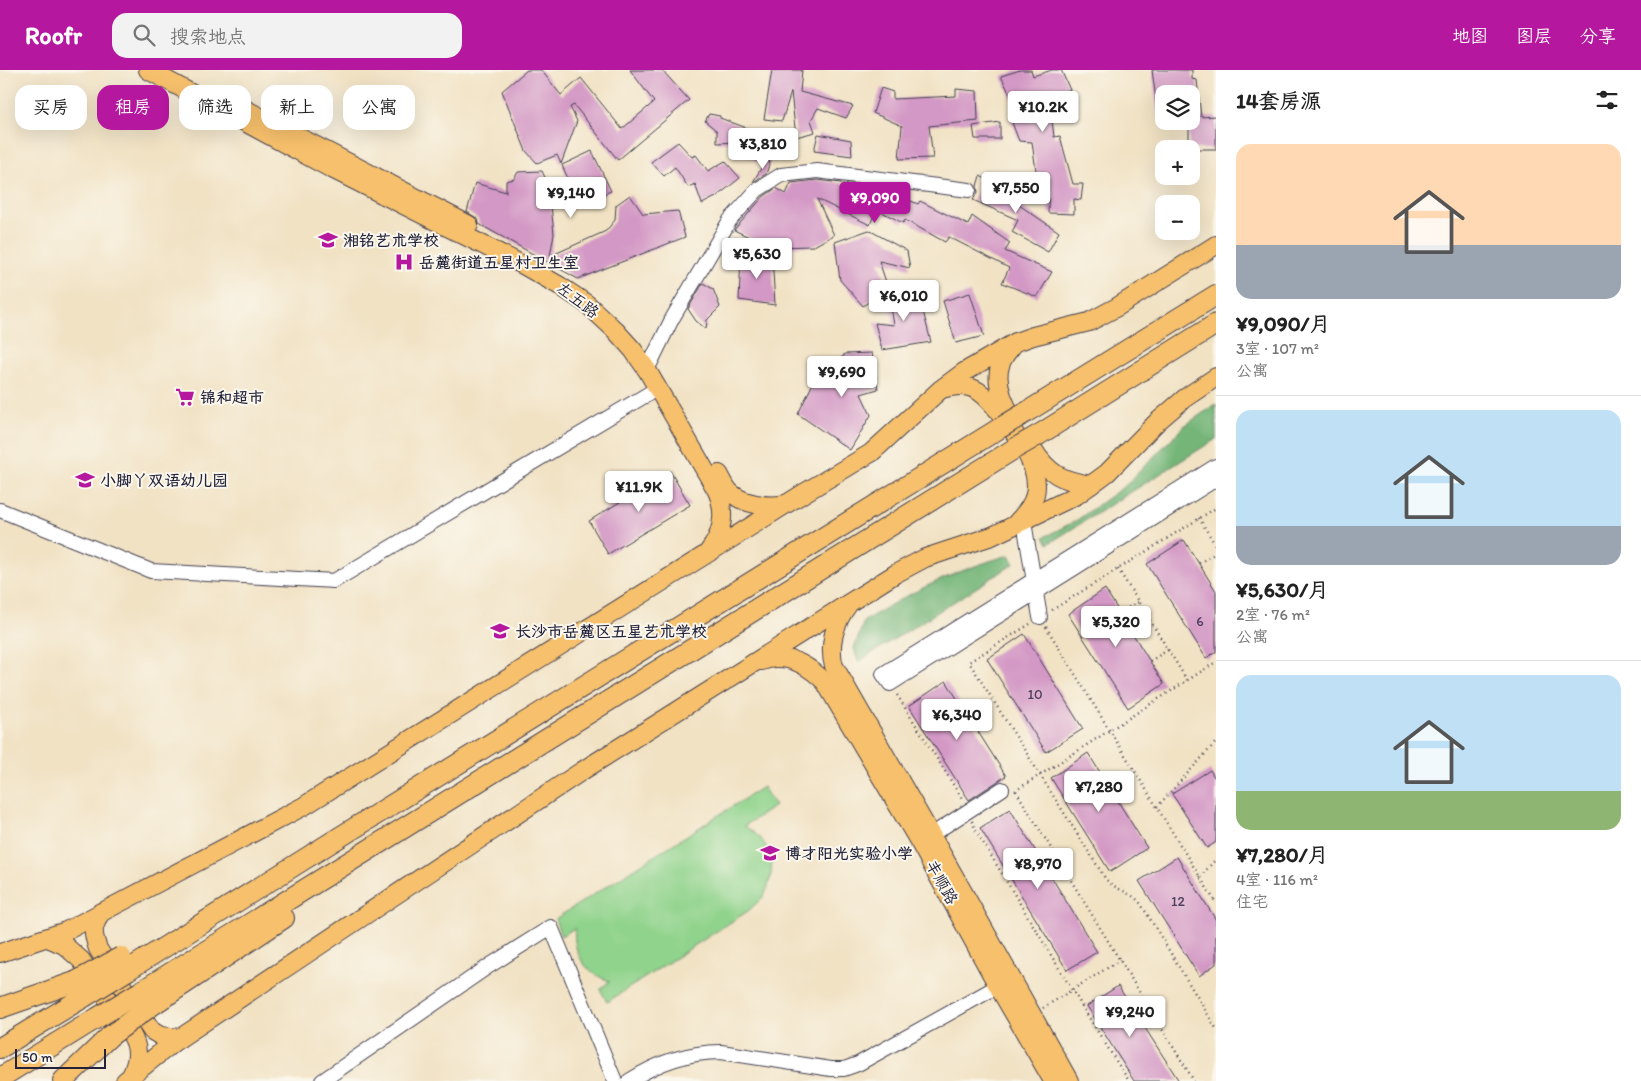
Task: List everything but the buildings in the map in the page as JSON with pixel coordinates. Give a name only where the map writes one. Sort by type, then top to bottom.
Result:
[{"type":"highway","points":[[0,1048],[79,989],[327,845],[1216,295]]},
{"type":"highway","points":[[0,1078],[97,1018],[147,998],[495,772],[1216,324]]},
{"type":"highway","points":[[0,1006],[79,989]]},
{"type":"highway","points":[[63,1081],[147,998]]},
{"type":"main road","name":"左五路","points":[[148,70],[330,168],[524,265],[587,304],[650,365],[658,388],[717,491],[722,503],[723,517],[720,533],[706,554]]},
{"type":"main road","name":"左五路","points":[[168,70],[432,205],[585,288],[629,327],[650,365],[730,491],[737,496],[761,505],[778,506],[788,503]]},
{"type":"main road","points":[[0,953],[48,938],[85,922],[304,806],[788,503],[872,453],[941,389],[964,372],[1016,342],[1089,322],[1117,307],[1216,245]]},
{"type":"main road","points":[[1016,342],[1002,359],[999,375],[1000,393],[1006,406],[1036,455],[1047,469],[1073,482],[1091,485]]},
{"type":"main road","points":[[128,1078],[180,1038],[582,771],[850,601],[925,558],[1006,530],[1070,500],[1107,473],[1157,422],[1185,398],[1216,377]]},
{"type":"main road","points":[[941,389],[964,386],[974,388],[983,394],[1000,412],[1032,464],[1036,487],[1033,501],[1027,512],[1006,530]]},
{"type":"main road","points":[[850,601],[840,618],[832,643],[831,655],[834,666],[1069,1081]]},
{"type":"main road","name":"丰顺路","points":[[748,667],[773,657],[785,658],[814,670],[825,682],[920,843],[998,986],[1053,1081]]},
{"type":"main road","points":[[101,912],[94,924],[93,934],[98,949],[152,1031],[160,1036],[180,1038]]},
{"type":"main road","points":[[48,938],[64,945],[81,960],[136,1042],[138,1050],[137,1063],[128,1078]]},
{"type":"street","points":[[650,365],[672,318],[730,220],[757,190],[781,175],[817,171],[969,190]]},
{"type":"street","points":[[0,510],[151,570],[334,581],[658,388]]},
{"type":"street","points":[[1035,586],[1216,466]]},
{"type":"street","points":[[890,684],[883,674],[1216,479]]},
{"type":"street","points":[[1024,522],[1040,618]]},
{"type":"street","points":[[931,835],[966,818],[1009,792]]},
{"type":"street","points":[[322,1081],[489,966],[551,927],[615,1081]]},
{"type":"street","points":[[629,1081],[650,1069],[670,1061],[703,1052],[721,1052],[831,1069],[844,1068],[858,1064],[998,986]]},
{"type":"path","points":[[1216,508],[969,662],[1111,885],[1135,896],[1141,904],[1216,1028]]},
{"type":"path","points":[[1199,518],[1216,546]]},
{"type":"path","points":[[1199,563],[1216,552]]},
{"type":"path","points":[[1118,569],[1187,680]]},
{"type":"path","points":[[1120,613],[1139,601]]},
{"type":"path","points":[[1040,618],[1216,903]]},
{"type":"path","points":[[1150,661],[1168,650]]},
{"type":"path","points":[[1194,1081],[1120,960],[1009,792],[1040,776],[1216,662]]},
{"type":"path","points":[[890,684],[965,802],[966,818],[971,819],[976,831],[1072,991],[1129,1081]]},
{"type":"path","points":[[1157,807],[1216,742]]},
{"type":"path","points":[[1200,877],[1216,860]]},
{"type":"path","points":[[1032,1016],[1120,960]]},
{"type":"green space","points":[[1216,404],[1216,439],[1048,544],[1044,537],[1077,520],[1126,485],[1184,426]]},
{"type":"green space","points":[[1009,555],[1014,564],[858,662],[854,648],[864,621],[899,600],[934,583]]},
{"type":"green space","points":[[763,787],[775,806],[744,826],[763,841],[770,855],[771,870],[764,895],[748,911],[607,1002],[600,989],[610,981],[601,978],[582,962],[576,946],[575,928],[561,936],[555,919]]},
{"type":"place","name":"湘铭艺术学校","points":[[328,240]]},
{"type":"place","name":"岳麓街道五星村卫生室","points":[[404,262]]},
{"type":"place","name":"锦和超市","points":[[185,397]]},
{"type":"place","name":"小脚丫双语幼儿园","points":[[85,480]]},
{"type":"place","name":"长沙市岳麓区五星艺术学校","points":[[500,631]]},
{"type":"place","name":"博才阳光实验小学","points":[[770,853]]}]
